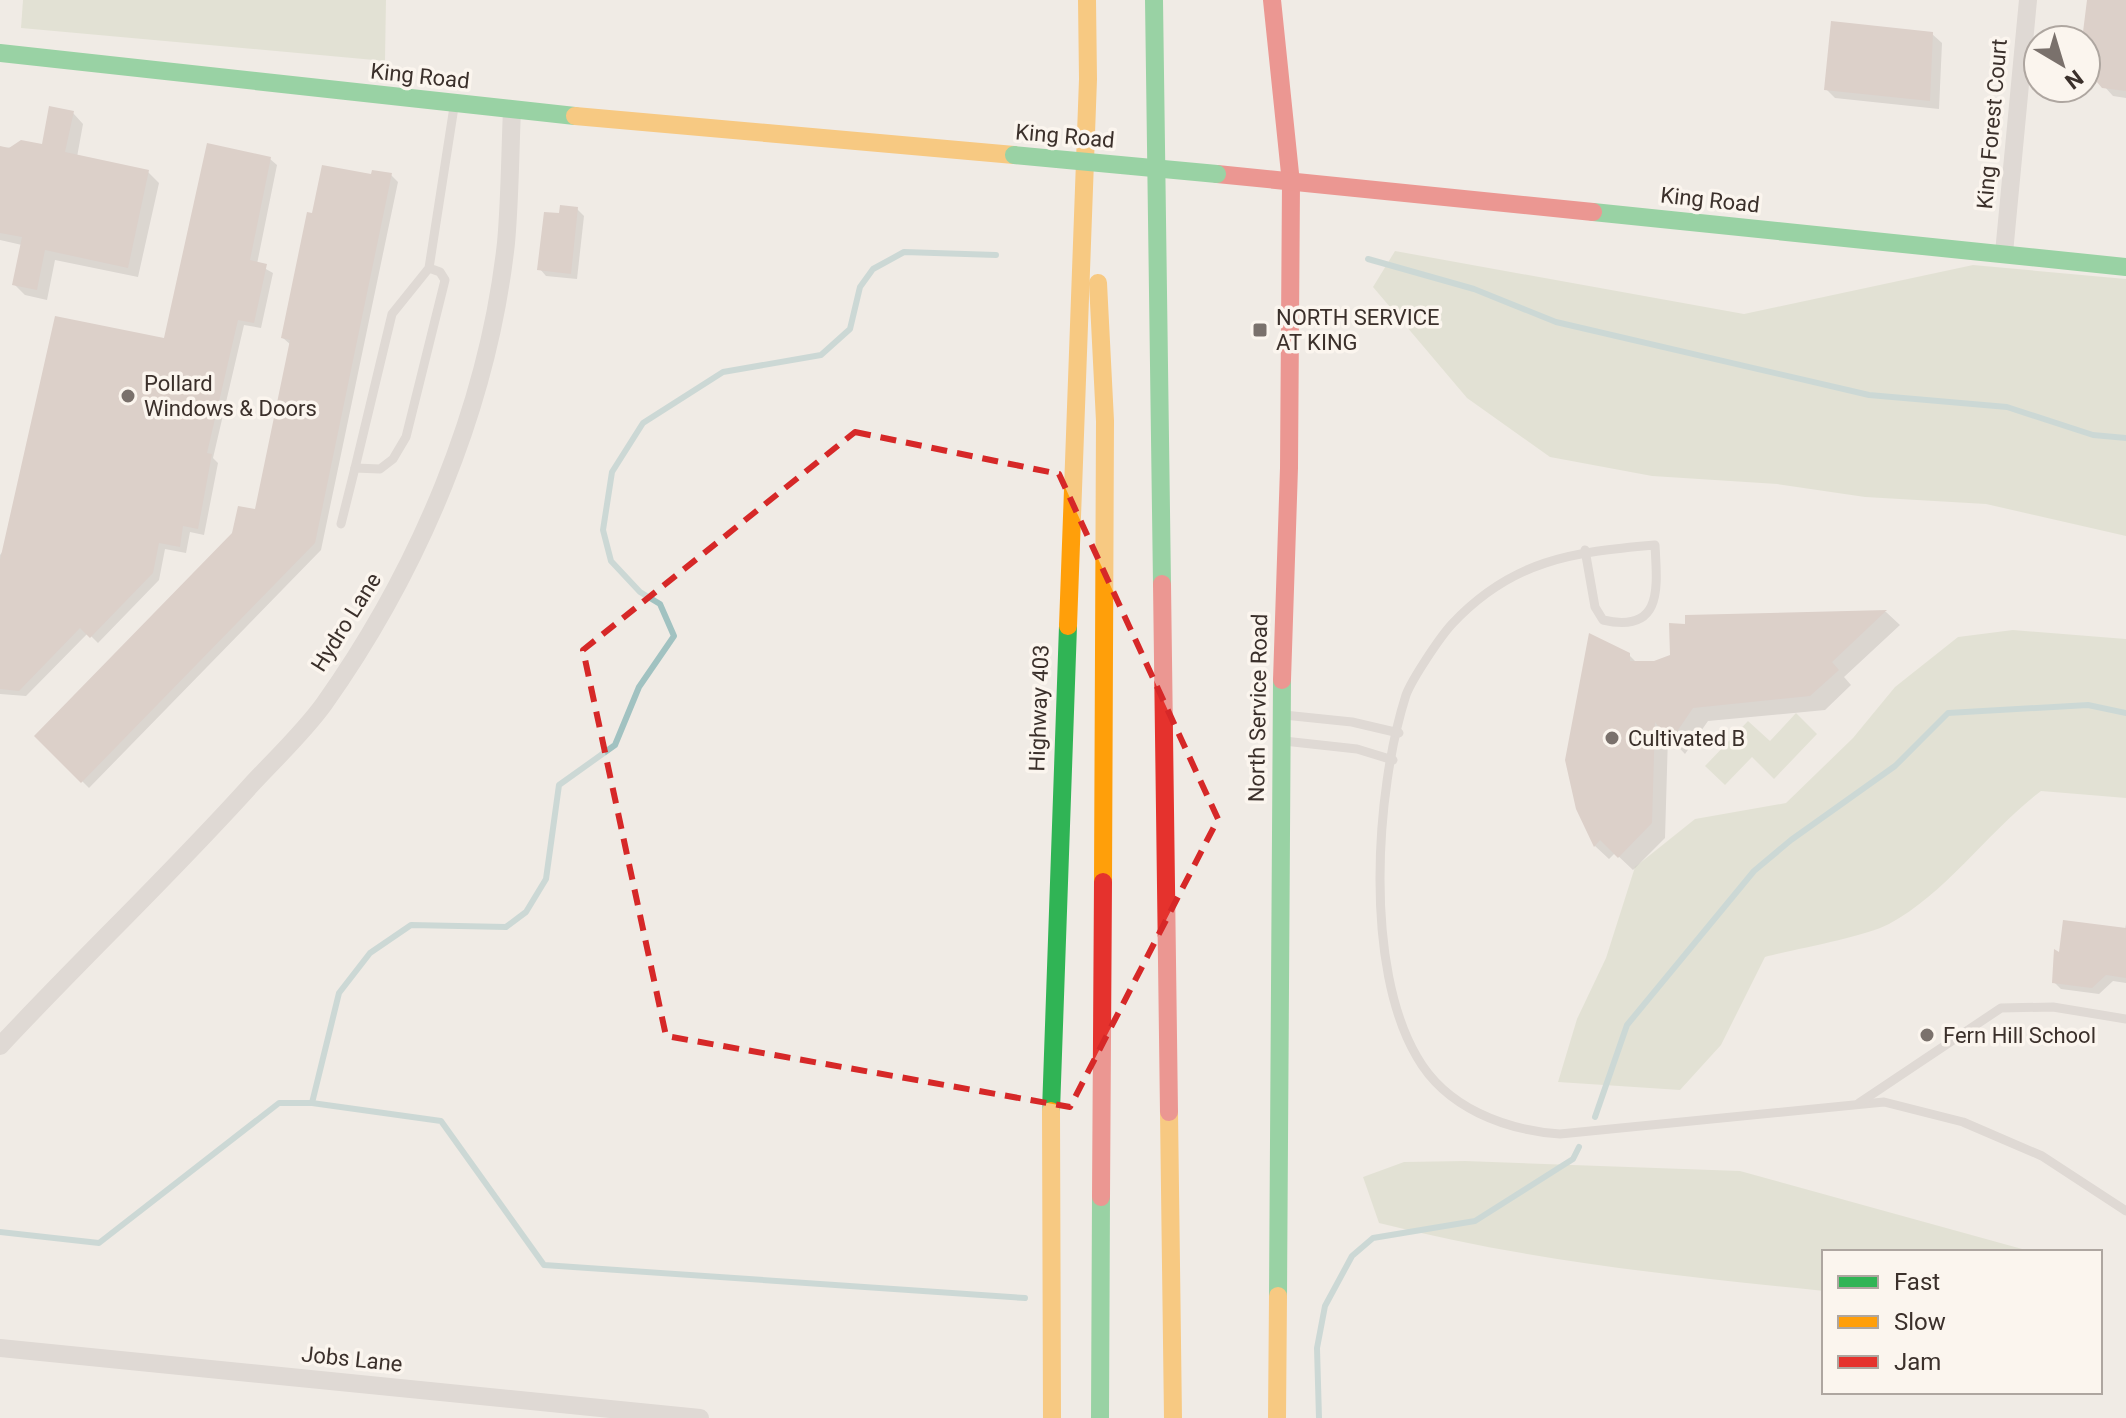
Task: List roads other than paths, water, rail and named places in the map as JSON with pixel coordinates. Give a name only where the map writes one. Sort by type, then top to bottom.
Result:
[{"type":"main road","name":"Highway 403","points":[[1052,1418],[1051,1069],[1088,79],[1087,0]]},
{"type":"main road","points":[[1154,0],[1173,1418]]},
{"type":"main road","name":"North Service Road","points":[[1272,0],[1291,183],[1289,468],[1280,741],[1277,1418]]},
{"type":"main road","name":"King Road","points":[[0,53],[512,110],[1217,174],[2126,267]]},
{"type":"main road","points":[[1088,79],[1105,421],[1100,1418]]},
{"type":"street","name":"King Forest Court","points":[[2004,253],[2028,0]]},
{"type":"street","name":"Hydro Lane","points":[[0,1046],[92,948],[205,837],[323,706],[411,562],[456,451],[485,353],[506,244],[512,110]]},
{"type":"street","name":"Jobs Lane","points":[[0,1348],[700,1418]]},
{"type":"lane","points":[[341,524],[392,314],[429,268],[454,103]]},
{"type":"lane","points":[[355,468],[380,469],[393,459],[406,437],[445,280],[440,272],[429,268]]},
{"type":"lane","points":[[1585,550],[1595,607],[1603,620],[1617,623],[1644,617],[1656,601],[1658,590],[1655,545],[1585,550],[1513,575],[1452,624],[1407,693],[1385,803],[1380,864],[1385,958],[1400,1022],[1417,1058],[1437,1084],[1466,1106],[1522,1132],[1560,1134],[1884,1102],[1963,1122],[2042,1156],[2126,1211]]},
{"type":"lane","points":[[1281,714],[1352,722],[1399,733]]},
{"type":"lane","points":[[1280,741],[1357,749],[1393,760]]},
{"type":"lane","points":[[1856,1105],[2001,1008],[2053,1007],[2126,1019]]},
{"type":"waterway","points":[[312,1103],[339,993],[370,953],[411,925],[506,927],[526,912],[546,879],[559,785],[615,745],[639,687],[674,636],[660,604],[640,592],[611,561],[603,530],[612,472],[643,423],[723,372],[821,355],[850,329],[860,287],[873,269],[904,252],[996,255]]},
{"type":"waterway","points":[[1368,259],[1474,289],[1556,322],[1869,395],[2007,407],[2093,435],[2126,438]]},
{"type":"waterway","points":[[1595,1117],[1627,1025],[1754,871],[1791,840],[1895,766],[1948,713],[2088,705],[2126,713]]},
{"type":"waterway","points":[[0,1232],[99,1243],[279,1103],[312,1103],[441,1121],[544,1265],[1025,1298]]},
{"type":"waterway","points":[[1319,1418],[1317,1348],[1325,1306],[1352,1256],[1373,1238],[1475,1221],[1573,1159],[1579,1147]]},
{"type":"place","name":"NORTH SERVICE AT KING","points":[[1260,330]]},
{"type":"place","name":"Pollard Windows & Doors","points":[[128,396]]},
{"type":"place","name":"Cultivated B","points":[[1612,738]]},
{"type":"place","name":"Fern Hill School","points":[[1927,1035]]}]
